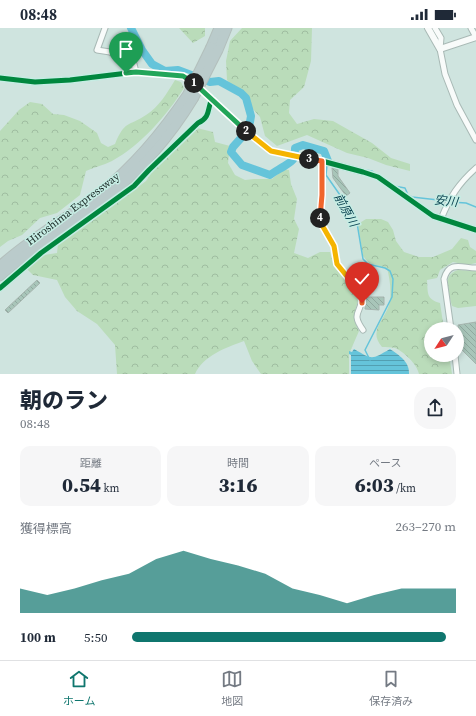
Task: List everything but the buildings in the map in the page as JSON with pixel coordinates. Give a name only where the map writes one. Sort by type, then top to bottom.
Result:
[{"type":"highway","name":"Hiroshima Expressway","points":[[215,49],[219,28]]},
{"type":"highway","name":"Hiroshima Expressway","points":[[0,276],[28,253],[106,197],[129,178],[166,139],[227,28]]},
{"type":"highway","name":"Hiroshima Expressway","points":[[0,266],[34,238],[101,191],[123,172],[144,152],[190,97]]},
{"type":"street","points":[[105,28],[97,50],[110,52],[134,64],[136,72]]},
{"type":"street","points":[[428,28],[440,50]]},
{"type":"street","points":[[435,28],[441,38],[440,50],[445,74],[457,105],[476,140]]},
{"type":"street","points":[[440,50],[476,37],[471,28]]},
{"type":"street","points":[[0,78],[35,82],[70,80],[136,72],[183,76],[189,78],[244,129],[271,151],[322,161],[378,177],[433,216],[476,230]]},
{"type":"street","points":[[0,288],[41,254],[134,186],[198,123],[204,120],[209,114],[209,105],[212,98]]},
{"type":"street","points":[[322,161],[322,200],[320,219],[334,246],[337,264],[362,297],[362,303],[356,317],[357,322],[363,330]]},
{"type":"street","points":[[441,219],[448,202],[464,179],[476,168]]},
{"type":"street","points":[[450,322],[444,279],[445,274],[450,268],[456,265],[476,268]]},
{"type":"street","points":[[456,362],[458,374]]},
{"type":"green space","points":[[179,28],[205,28],[205,36],[193,43]]},
{"type":"green space","points":[[242,28],[312,28],[311,61],[304,87],[290,100],[289,113],[297,124],[314,119],[333,121],[372,143],[391,158],[410,164],[410,171],[347,153],[307,135],[277,146],[265,136],[260,117],[227,80],[226,61],[230,41]]},
{"type":"green space","points":[[175,80],[181,82],[184,88],[170,109],[143,138],[133,147],[112,161],[86,171],[80,195],[57,213],[40,218],[22,235],[8,241],[0,247],[0,131],[19,110],[30,102],[42,104],[53,114],[64,115],[80,121],[97,133],[101,143],[108,147],[115,144],[124,127],[140,119],[155,108]]},
{"type":"green space","points":[[197,128],[213,132],[215,142],[230,146],[228,163],[235,175],[245,180],[272,179],[284,169],[289,170],[291,184],[297,199],[294,219],[299,229],[294,253],[308,258],[320,252],[330,252],[336,267],[358,301],[355,316],[359,331],[349,354],[349,374],[261,374],[252,361],[244,341],[223,349],[210,357],[195,374],[117,374],[115,345],[97,324],[77,311],[65,297],[57,280],[33,275],[27,269],[44,255],[57,253],[58,244],[146,181],[154,169]]},
{"type":"green space","points":[[366,219],[381,219],[388,222],[393,230],[396,241],[404,252],[419,257],[433,257],[452,249],[461,238],[468,240],[470,247],[476,251],[476,263],[467,265],[453,262],[440,270],[437,278],[427,280],[430,297],[432,300],[440,303],[443,322],[424,322],[424,362],[450,362],[452,374],[419,374],[416,366],[406,355],[395,348],[382,347],[378,341],[376,336],[378,326],[389,305],[389,277],[387,268],[369,263],[363,256],[358,224]]},
{"type":"green space","points":[[458,270],[476,271],[476,306],[458,308],[452,306],[448,290],[448,280],[449,276],[453,272]]},
{"type":"water","points":[[354,349],[369,357],[375,357],[390,349],[406,362],[409,374],[351,374],[351,355],[349,354],[349,351],[352,352]]},
{"type":"waterway","points":[[131,28],[142,50],[152,64],[165,71],[178,70],[210,82],[219,81],[241,93],[246,98],[251,116],[250,122],[231,152],[242,165],[270,175],[293,160],[295,156],[295,148],[303,145],[324,151],[328,161]]},
{"type":"waterway","name":"安川","points":[[334,162],[350,166]]},
{"type":"waterway","name":"前原川","points":[[327,165],[326,175],[347,205],[357,223],[363,259],[368,264],[385,268],[390,271],[393,279],[392,297],[365,350],[370,360]]},
{"type":"waterway","name":"安川","points":[[365,170],[372,171],[376,174]]},
{"type":"waterway","name":"安川","points":[[394,186],[405,188],[408,195],[412,197],[447,201]]},
{"type":"waterway","name":"安川","points":[[451,202],[466,203],[476,207]]},
{"type":"cycle path","points":[[0,78],[35,82],[70,80],[136,72],[183,76],[189,78],[243,128],[271,151],[322,161],[378,177],[433,216],[476,230]]},
{"type":"cycle path","points":[[0,288],[41,253],[134,186],[198,123],[205,118],[212,98]]},
{"type":"route","points":[[126,73],[136,72],[183,76],[189,78],[243,128],[271,151],[322,161],[322,204],[320,219],[334,246],[337,264],[362,297],[362,303]]}]
